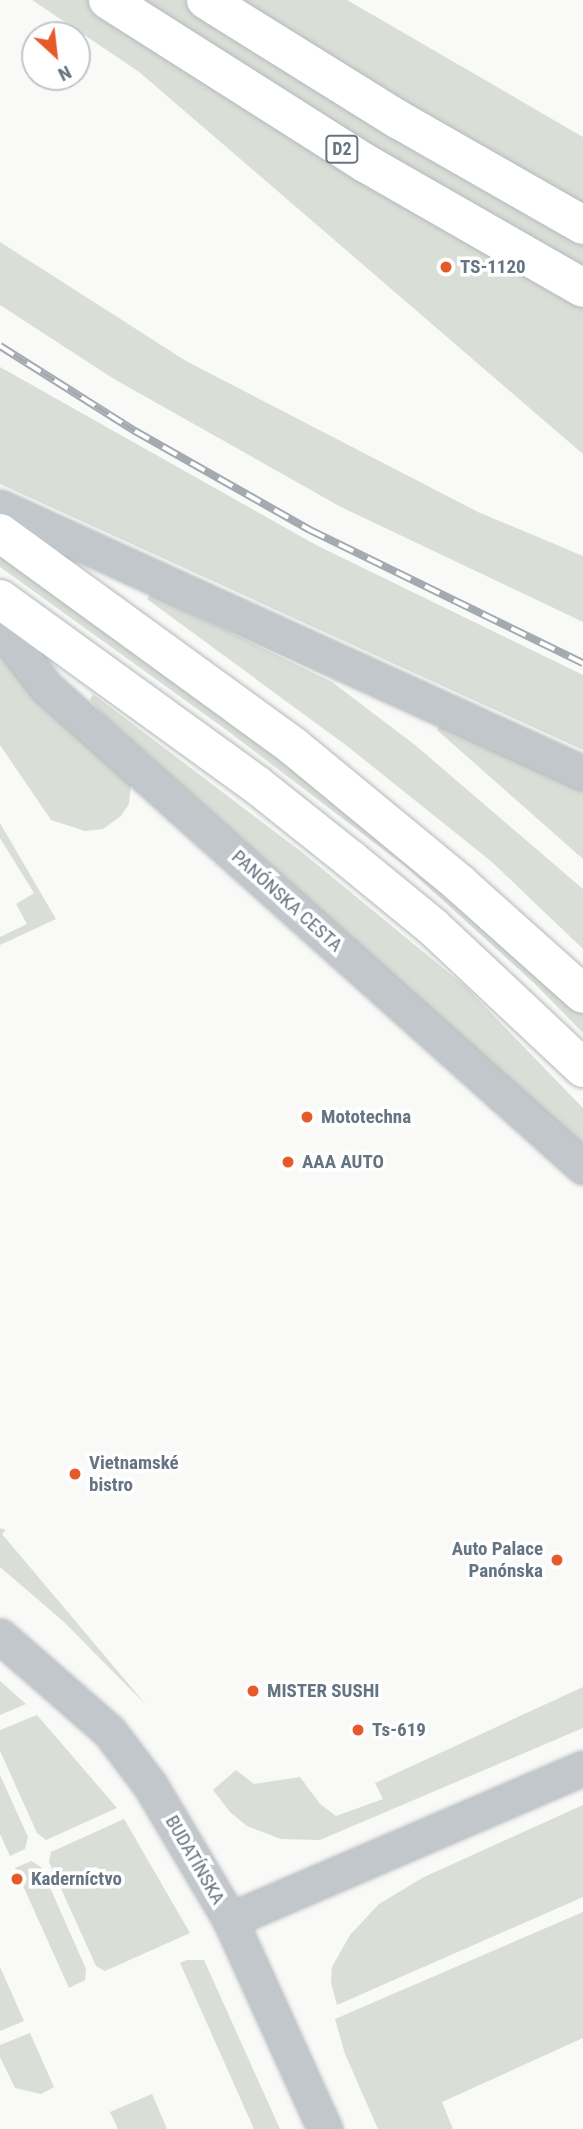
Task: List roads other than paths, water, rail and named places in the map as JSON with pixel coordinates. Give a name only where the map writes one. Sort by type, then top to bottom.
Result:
[{"type":"main road","name":"D2","points":[[108,0],[365,163],[583,288]]},
{"type":"main road","points":[[206,0],[399,120],[583,225]]},
{"type":"main road","points":[[0,533],[293,746],[449,874],[583,994]]},
{"type":"main road","points":[[0,599],[257,785],[350,859],[433,927],[583,1068]]},
{"type":"street","points":[[0,507],[583,773]]},
{"type":"street","name":"PANÓNSKA CESTA","points":[[0,627],[46,687],[583,1167]]},
{"type":"street","name":"BUDATÍNSKA","points":[[0,1636],[65,1691],[123,1747],[168,1813],[230,1920],[326,2129]]},
{"type":"street","points":[[230,1920],[583,1768]]},
{"type":"railway","points":[[0,346],[135,431],[310,530],[583,663]]},
{"type":"place","name":"TS-1120","points":[[446,267]]},
{"type":"place","name":"Mototechna","points":[[307,1117]]},
{"type":"place","name":"AAA AUTO","points":[[288,1162]]},
{"type":"place","name":"Vietnamské bistro","points":[[75,1474]]},
{"type":"place","name":"Auto Palace Panónska","points":[[557,1560]]},
{"type":"place","name":"MISTER SUSHI","points":[[253,1691]]},
{"type":"place","name":"Ts-619","points":[[358,1730]]},
{"type":"place","name":"Kaderníctvo","points":[[17,1879]]}]
